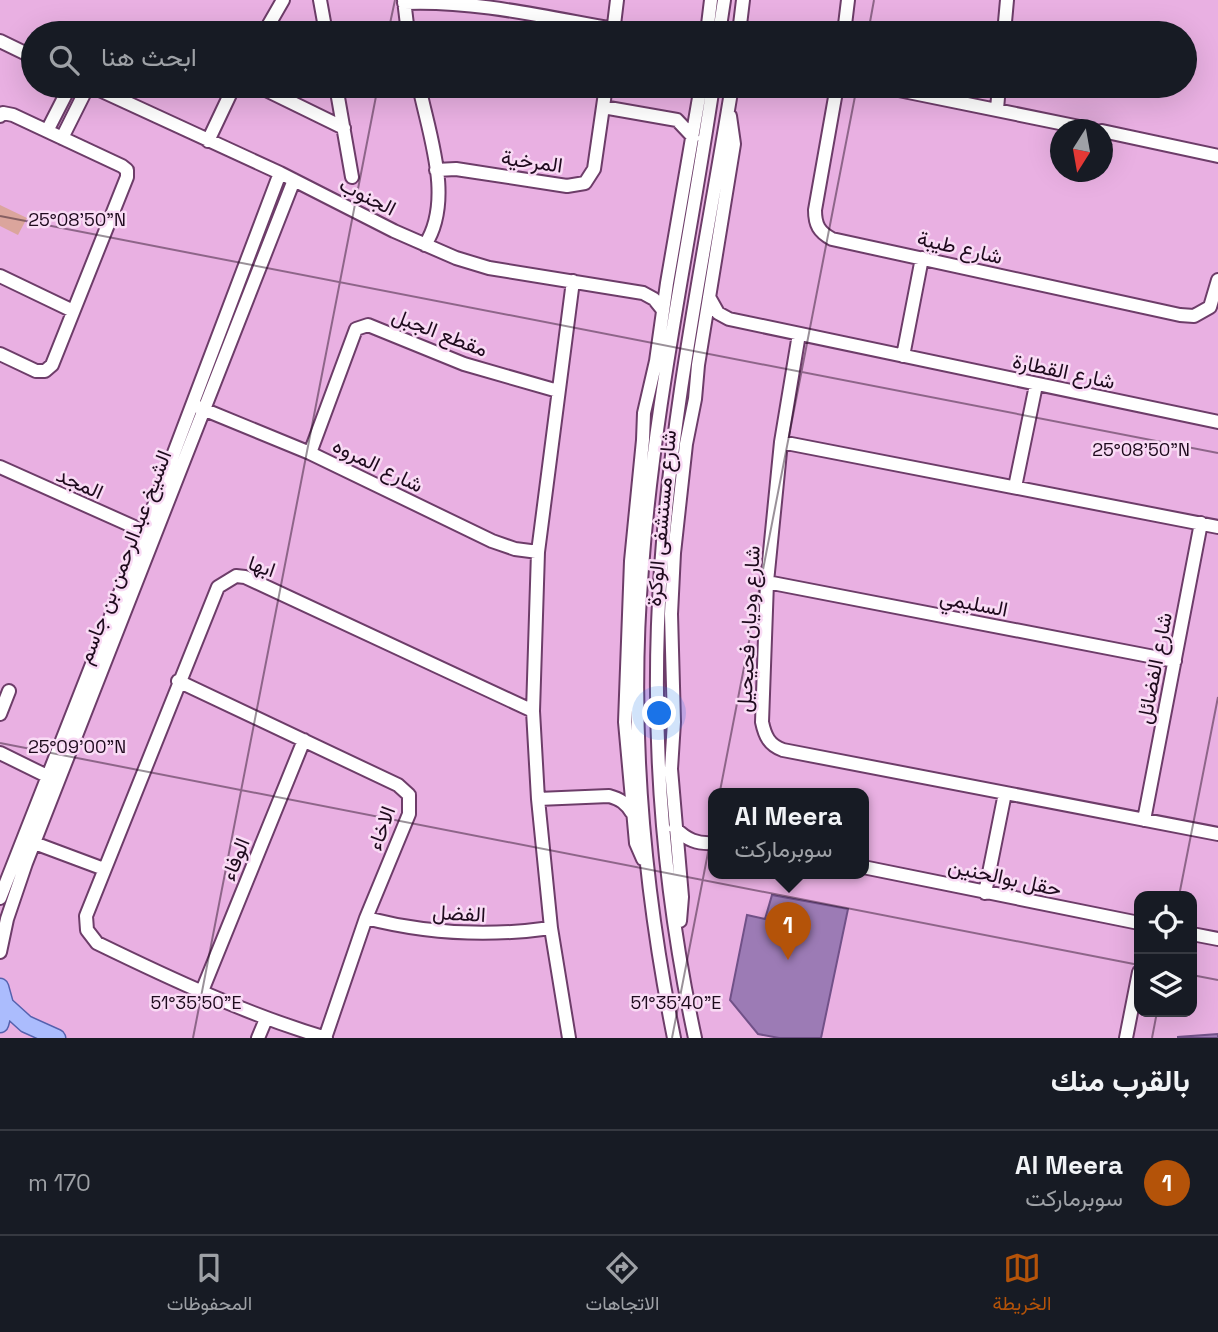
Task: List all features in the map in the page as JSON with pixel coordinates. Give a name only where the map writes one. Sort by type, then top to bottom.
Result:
[{"type":"main road","points":[[0,987],[5,1005],[0,1024]]},
{"type":"main road","points":[[5,1005],[26,1024],[57,1038]]},
{"type":"street","points":[[271,21],[283,0]]},
{"type":"street","points":[[320,0],[324,21]]},
{"type":"street","points":[[615,21],[617,0]]},
{"type":"street","points":[[708,21],[711,0]]},
{"type":"street","points":[[720,21],[723,0]]},
{"type":"street","points":[[740,21],[743,0]]},
{"type":"street","points":[[845,21],[848,0]]},
{"type":"street","points":[[1005,21],[1007,0]]},
{"type":"street","points":[[406,21],[404,1],[485,3],[568,21]]},
{"type":"street","points":[[0,41],[21,51]]},
{"type":"street","points":[[47,131],[64,98]]},
{"type":"street","points":[[62,138],[84,98]]},
{"type":"street","name":"الجنوب","points":[[116,98],[280,173],[425,245],[472,264],[643,293]]},
{"type":"street","points":[[208,141],[228,98]]},
{"type":"street","points":[[283,98],[344,128]]},
{"type":"street","points":[[338,98],[352,177]]},
{"type":"street","points":[[421,98],[436,170],[437,216],[425,245]]},
{"type":"street","name":"المرخية","points":[[436,170],[456,169],[567,186],[585,183],[594,169],[604,98]]},
{"type":"street","name":"شارع مستشفى الوكرة","points":[[647,865],[636,843],[625,722],[631,561],[644,413],[700,98]]},
{"type":"street","name":"شارع مستشفى الوكرة","points":[[674,1038],[664,988],[641,805],[638,725],[641,570],[658,425],[710,98]]},
{"type":"street","name":"شارع مستشفى الوكرة","points":[[695,1038],[677,934],[663,803],[657,681],[663,542],[682,389],[730,98]]},
{"type":"street","name":"شارع طيبة","points":[[835,98],[815,210],[817,228],[832,239],[1194,316],[1210,307],[1218,279]]},
{"type":"street","points":[[941,98],[1050,120]]},
{"type":"street","points":[[997,109],[998,98]]},
{"type":"street","points":[[603,107],[677,120],[685,117],[699,104]]},
{"type":"street","name":"شارع مستشفى الوكرة","points":[[677,934],[682,913],[671,769],[674,722],[670,655],[674,553],[686,444],[734,144],[728,109]]},
{"type":"street","points":[[0,116],[3,113],[13,115],[127,170],[127,177],[52,365],[45,371],[36,371],[0,354]]},
{"type":"street","points":[[677,120],[692,137]]},
{"type":"street","points":[[1113,133],[1218,156]]},
{"type":"street","name":"الشيخ عبدالرحمن بن جاسم","points":[[0,898],[29,841],[149,534],[198,407],[280,173]]},
{"type":"street","name":"الشيخ عبدالرحمن بن جاسم","points":[[198,407],[294,180]]},
{"type":"street","points":[[903,356],[922,258]]},
{"type":"street","points":[[0,276],[73,311]]},
{"type":"street","points":[[569,1038],[551,928],[538,799],[533,711],[538,552],[573,281]]},
{"type":"street","points":[[643,293],[656,290],[667,283]]},
{"type":"street","points":[[643,293],[654,299],[662,309]]},
{"type":"street","points":[[709,297],[718,313],[729,319]]},
{"type":"street","points":[[704,337],[711,327],[729,319]]},
{"type":"street","name":"شارع القطارة","points":[[729,319],[1218,422]]},
{"type":"street","name":"مقطع الجبل","points":[[310,453],[356,329],[362,326],[368,325],[464,364],[558,391]]},
{"type":"street","name":"شارع وديان فحيحيل","points":[[799,334],[781,442],[767,582],[762,722],[764,733],[774,747],[1218,834]]},
{"type":"street","points":[[682,389],[698,365]]},
{"type":"street","points":[[651,382],[653,409],[658,425]]},
{"type":"street","points":[[1015,488],[1036,385]]},
{"type":"street","name":"شارع المروه","points":[[198,407],[310,453],[492,541],[515,549],[538,552]]},
{"type":"street","points":[[781,442],[1218,527]]},
{"type":"street","name":"المجد","points":[[0,467],[149,534]]},
{"type":"street","name":"شارع الفضائل","points":[[1144,820],[1201,523]]},
{"type":"street","name":"ابها","points":[[325,1038],[266,1019],[121,954],[91,938],[85,923],[178,681],[218,587],[236,576],[245,577],[533,711]]},
{"type":"street","name":"السليمي","points":[[767,582],[1175,661]]},
{"type":"street","name":"الاخاء","points":[[178,681],[398,785],[409,795],[409,814],[366,918],[325,1038]]},
{"type":"street","points":[[657,681],[674,722]]},
{"type":"street","points":[[0,714],[9,691]]},
{"type":"street","points":[[628,752],[638,725]]},
{"type":"street","name":"الوفاء","points":[[202,991],[304,740]]},
{"type":"street","points":[[0,753],[53,779]]},
{"type":"street","points":[[609,796],[626,785],[630,777]]},
{"type":"street","points":[[985,893],[1005,793]]},
{"type":"street","points":[[538,799],[609,796],[620,799],[628,806],[633,816]]},
{"type":"street","points":[[675,828],[691,841],[707,844]]},
{"type":"street","points":[[29,841],[104,869]]},
{"type":"street","name":"الشيخ عبدالرحمن بن جاسم","points":[[0,952],[29,841]]},
{"type":"street","points":[[680,869],[683,858],[691,849],[707,844]]},
{"type":"street","name":"حقل بوالحنين","points":[[869,868],[1134,922]]},
{"type":"street","name":"الفضل","points":[[366,918],[399,927],[460,934],[551,928]]},
{"type":"street","points":[[1197,935],[1218,939]]},
{"type":"street","points":[[1126,1038],[1134,997]]},
{"type":"street","points":[[258,1038],[266,1019]]},
{"type":"shaded area","points":[[0,205],[27,218],[18,235],[0,226]]},
{"type":"building","points":[[772,895],[848,909],[821,1038],[779,1038],[758,1034],[730,1000],[747,915],[765,919]]},
{"type":"building","points":[[1218,1034],[1218,1038],[1178,1038],[1178,1037]]},
{"type":"place","name":"Al Meera","points":[[788,960]]}]
